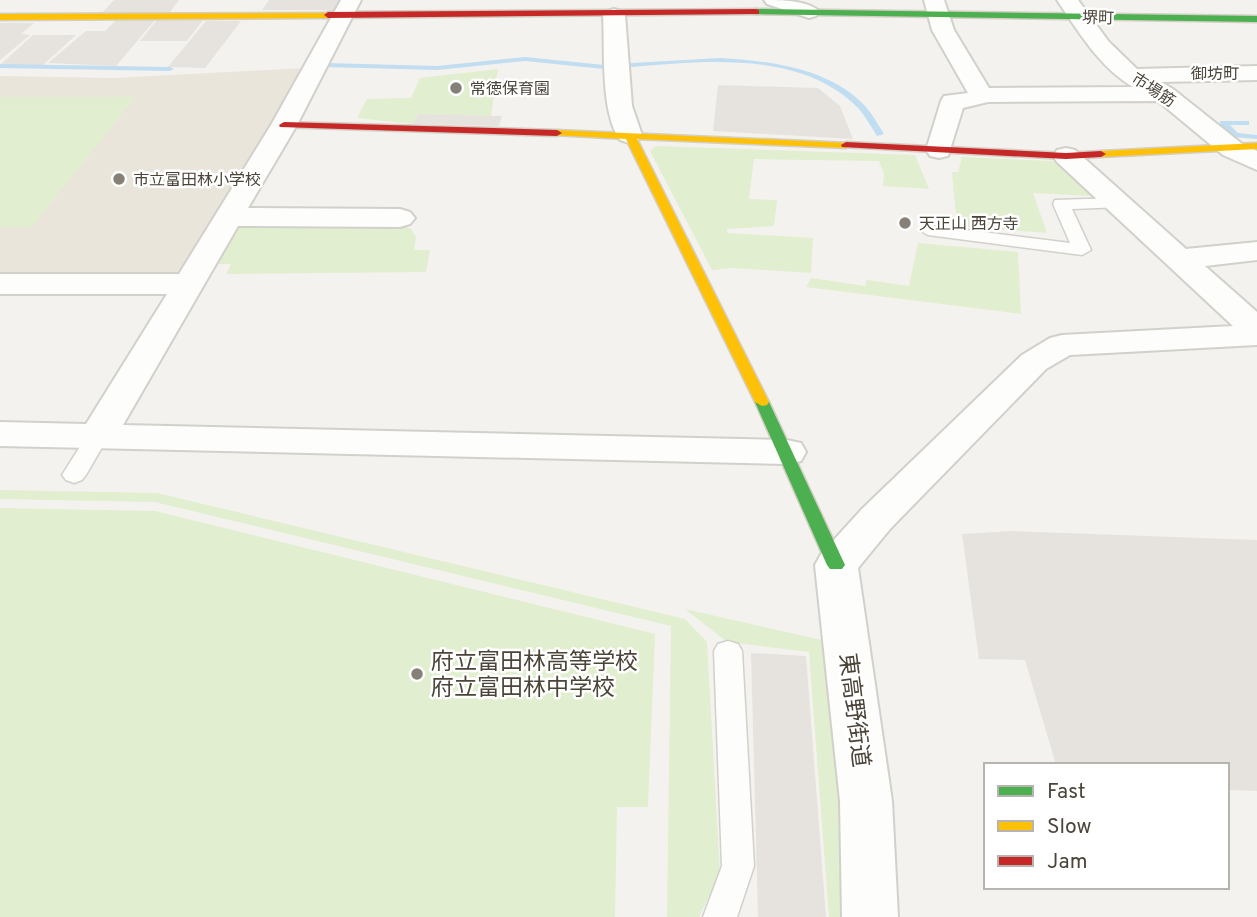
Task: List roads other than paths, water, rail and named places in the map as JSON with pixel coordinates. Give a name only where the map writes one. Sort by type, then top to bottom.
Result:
[{"type":"street","points":[[774,0],[809,12]]},
{"type":"street","points":[[97,437],[226,217],[284,125],[346,7]]},
{"type":"street","name":"堺町","points":[[0,17],[346,7],[614,15],[937,8],[1073,9],[1257,19]]},
{"type":"street","points":[[937,8],[943,30],[978,91],[984,95]]},
{"type":"street","name":"市場筋","points":[[1073,9],[1101,47],[1131,76],[1164,94],[1245,147],[1257,162]]},
{"type":"street","points":[[614,15],[620,106],[628,135],[787,452],[836,565],[876,519],[1034,362],[1062,345],[1257,335]]},
{"type":"street","name":"御坊町","points":[[1131,76],[1257,73]]},
{"type":"street","points":[[939,150],[953,101],[971,101],[984,95],[1164,94]]},
{"type":"street","points":[[284,125],[628,135],[1066,156],[1245,147]]},
{"type":"street","points":[[1066,156],[1257,330]]},
{"type":"street","points":[[226,217],[400,218]]},
{"type":"street","points":[[1178,259],[1257,251]]},
{"type":"street","points":[[0,284],[188,284]]},
{"type":"street","points":[[0,434],[787,452]]},
{"type":"street","name":"東高野街道","points":[[836,565],[866,802],[870,917]]},
{"type":"lane","points":[[928,230],[1082,250],[1062,204],[1117,203]]},
{"type":"lane","points":[[74,475],[97,437]]},
{"type":"lane","points":[[720,917],[738,866],[728,650]]},
{"type":"waterway","points":[[326,65],[437,68],[525,59],[604,67]]},
{"type":"waterway","points":[[632,65],[720,60],[780,66],[808,74],[834,87],[861,107],[880,134]]},
{"type":"waterway","points":[[0,66],[170,69]]},
{"type":"waterway","points":[[1246,123],[1223,123],[1236,135],[1257,137]]},
{"type":"place","name":"常徳保育園","points":[[456,88]]},
{"type":"place","name":"市立富田林小学校","points":[[119,179]]},
{"type":"place","name":"天正山 西方寺","points":[[905,223]]},
{"type":"place","name":"府立富田林高等学校 府立富田林中学校","points":[[417,674]]}]
